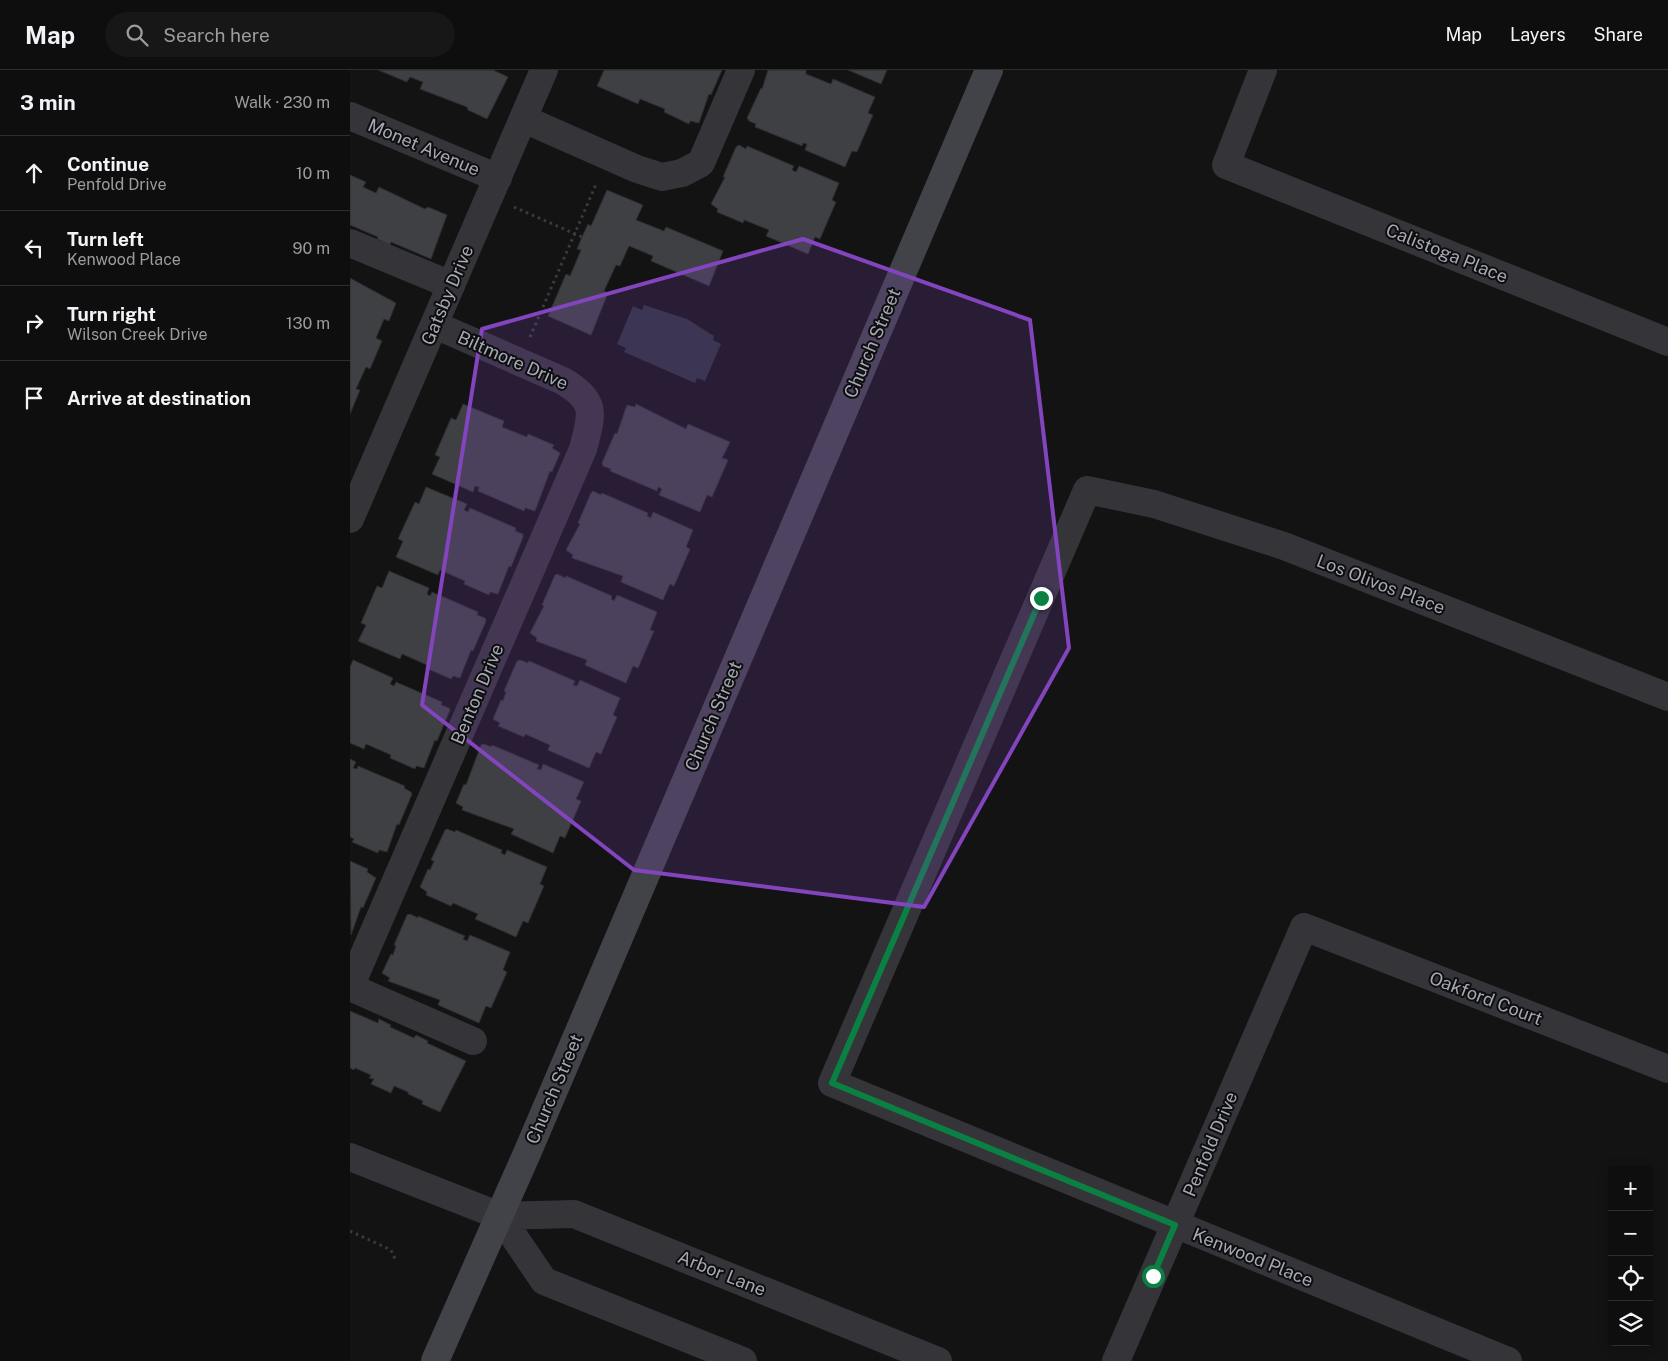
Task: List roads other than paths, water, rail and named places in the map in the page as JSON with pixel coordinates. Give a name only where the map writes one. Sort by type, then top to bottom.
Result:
[{"type":"main road","name":"Church Street","points":[[435,1361],[500,1216],[989,70]]},
{"type":"street","points":[[524,119],[608,156],[662,177],[682,173],[701,162],[741,70]]},
{"type":"street","name":"Calistoga Place","points":[[1263,70],[1226,165],[1668,342]]},
{"type":"street","name":"Gatsby Drive","points":[[350,519],[524,119],[540,71]]},
{"type":"street","name":"Monet Avenue","points":[[350,116],[494,187]]},
{"type":"street","points":[[350,243],[451,285]]},
{"type":"street","name":"Biltmore Drive","points":[[435,324],[563,381],[579,390],[588,399]]},
{"type":"street","name":"Benton Drive","points":[[350,986],[583,449],[591,420],[588,399]]},
{"type":"street","name":"Los Olivos Place","points":[[832,1083],[1087,490],[1154,504],[1284,546],[1668,697]]},
{"type":"street","name":"Oakford Court","points":[[1304,927],[1668,1069]]},
{"type":"street","name":"Penfold Drive","points":[[1116,1361],[1304,927]]},
{"type":"street","points":[[350,986],[473,1042]]},
{"type":"street","name":"Kenwood Place","points":[[832,1083],[1508,1361]]},
{"type":"street","name":"Arbor Lane","points":[[350,1157],[500,1216],[574,1214],[938,1361]]},
{"type":"street","points":[[500,1216],[544,1281],[743,1361]]}]
